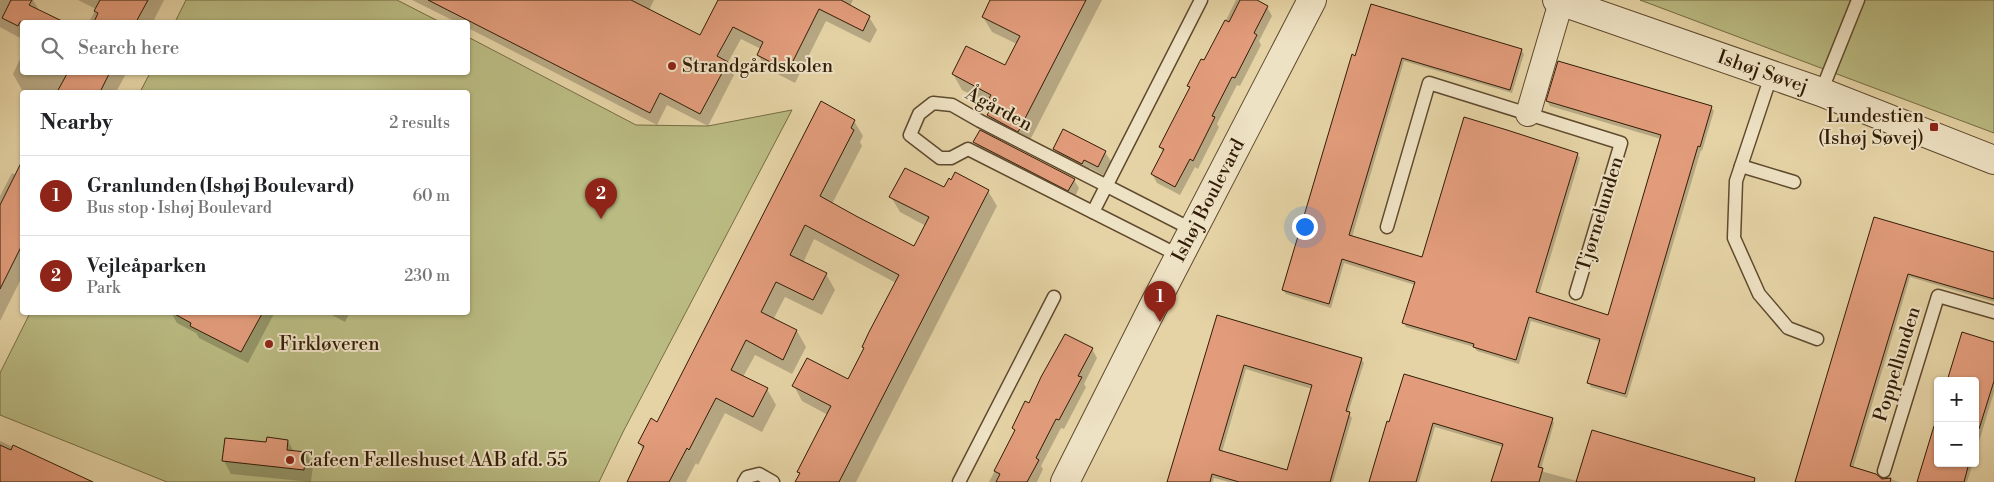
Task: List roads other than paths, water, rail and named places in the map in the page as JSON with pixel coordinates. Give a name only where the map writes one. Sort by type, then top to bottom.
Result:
[{"type":"street","name":"Ishøj Boulevard","points":[[1065,482],[1312,0]]},
{"type":"street","name":"Ishøj Søvej","points":[[1559,1],[1821,92],[1994,160]]},
{"type":"street","points":[[1528,114],[1559,1]]},
{"type":"lane","points":[[1093,212],[1201,0]]},
{"type":"lane","points":[[1821,92],[1858,0]]},
{"type":"lane","points":[[1771,76],[1736,181],[1734,238],[1759,294],[1788,328],[1818,339]]},
{"type":"lane","name":"Tjørnelunden","points":[[1387,227],[1430,83],[1621,143],[1576,293]]},
{"type":"lane","name":"Ågården","points":[[1180,256],[968,149],[951,158],[940,158],[910,135],[919,114],[933,103],[952,105],[1193,230]]},
{"type":"lane","points":[[1741,166],[1794,182]]},
{"type":"lane","name":"Poppellunden","points":[[1884,471],[1938,296],[1994,312]]},
{"type":"lane","points":[[959,482],[1054,298]]},
{"type":"lane","points":[[744,482],[747,476],[759,474],[773,482]]},
{"type":"place","name":"Strandgårdskolen","points":[[672,66]]},
{"type":"place","name":"Lundestien (Ishøj Søvej)","points":[[1934,127]]},
{"type":"place","name":"Vejleåparken","points":[[601,219]]},
{"type":"place","name":"Granlunden (Ishøj Boulevard)","points":[[1160,322]]},
{"type":"place","name":"Firkløveren","points":[[269,344]]},
{"type":"place","name":"Cafeen Fælleshuset AAB afd. 55","points":[[290,460]]}]
